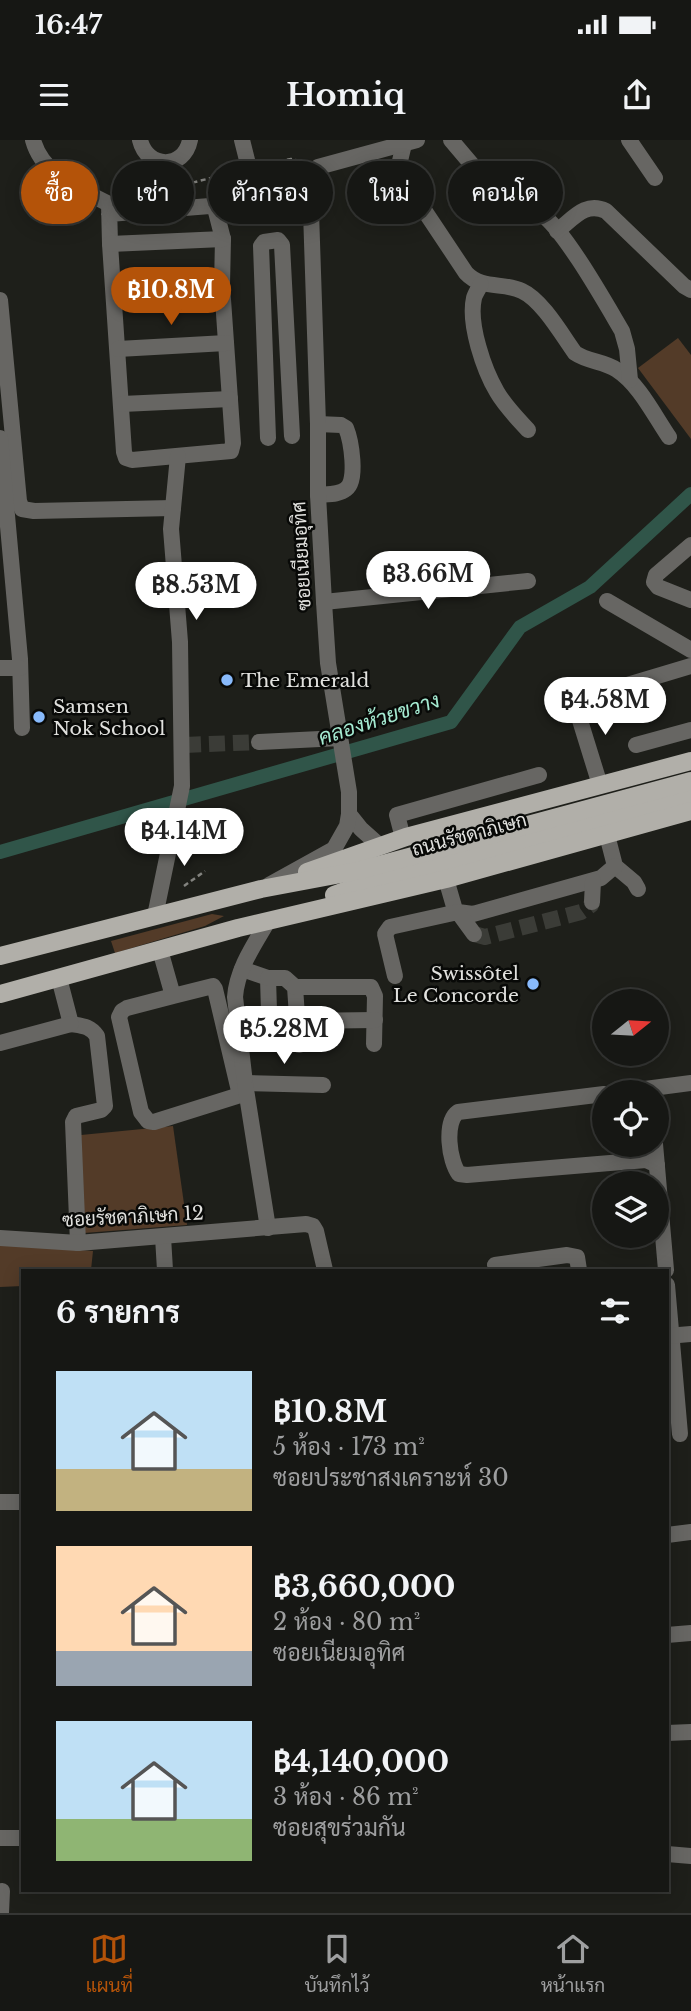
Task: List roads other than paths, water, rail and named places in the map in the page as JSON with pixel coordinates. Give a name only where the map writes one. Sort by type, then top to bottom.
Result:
[{"type":"main road","name":"ถนนรัชดาภิเษก","points":[[261,889],[403,838],[684,763]]},
{"type":"main road","name":"ถนนรัชดาภิเษก","points":[[0,956],[261,889],[357,872],[691,781]]},
{"type":"main road","name":"ถนนรัชดาภิเษก","points":[[264,922],[361,886],[691,796]]},
{"type":"main road","name":"ถนนรัชดาภิเษก","points":[[0,993],[264,922],[446,878],[691,811]]},
{"type":"street","points":[[33,140],[54,174],[109,209],[215,208],[223,239],[222,285],[233,443],[231,451],[132,460],[126,458],[109,209]]},
{"type":"street","points":[[140,140],[149,157],[165,163],[181,158],[190,140]]},
{"type":"street","points":[[242,140],[247,161]]},
{"type":"street","points":[[451,140],[501,199],[511,207],[541,214],[557,231],[622,331],[630,380]]},
{"type":"street","points":[[629,140],[655,178]]},
{"type":"street","points":[[409,141],[398,165],[400,174],[466,273],[481,284],[519,289],[533,296],[575,353],[611,366],[630,380],[668,437]]},
{"type":"street","name":"ซอยเนียมอุทิศ","points":[[261,889],[334,849],[347,826],[349,814],[349,792],[328,663],[324,602],[318,495],[309,167],[318,167],[409,141]]},
{"type":"street","points":[[557,231],[586,208],[596,206],[606,211],[684,286],[691,289]]},
{"type":"street","points":[[110,244],[223,239]]},
{"type":"street","points":[[268,438],[261,246],[264,242],[278,240],[282,245],[292,436]]},
{"type":"street","points":[[481,284],[474,298],[473,313],[485,368],[498,394],[527,430]]},
{"type":"street","points":[[114,293],[222,285]]},
{"type":"street","points":[[0,300],[19,501],[22,509],[173,508]]},
{"type":"street","points":[[118,349],[226,342]]},
{"type":"street","points":[[267,359],[316,359]]},
{"type":"street","points":[[122,404],[230,399]]},
{"type":"street","points":[[318,424],[341,425],[346,428],[352,480],[347,489],[340,493],[318,495]]},
{"type":"street","points":[[0,439],[20,668],[22,728]]},
{"type":"street","points":[[155,916],[182,786],[180,642],[171,529],[178,456]]},
{"type":"street","points":[[691,545],[656,575],[654,582],[658,587],[691,600]]},
{"type":"street","points":[[324,602],[528,580]]},
{"type":"street","points":[[607,601],[691,650]]},
{"type":"street","points":[[600,785],[574,701],[691,666]]},
{"type":"street","points":[[0,668],[20,668]]},
{"type":"street","points":[[636,745],[691,730]]},
{"type":"street","points":[[669,736],[684,763]]},
{"type":"street","points":[[259,742],[340,742]]},
{"type":"street","points":[[403,838],[389,817],[539,775]]},
{"type":"street","points":[[349,814],[380,846]]},
{"type":"street","points":[[607,835],[615,866],[634,882],[638,889]]},
{"type":"street","points":[[395,976],[385,934],[387,930],[458,912],[475,914],[593,881],[615,866]]},
{"type":"street","points":[[446,878],[453,906],[474,934]]},
{"type":"street","points":[[592,902],[593,881]]},
{"type":"street","points":[[264,922],[242,969],[235,997],[245,1083],[268,1228]]},
{"type":"street","points":[[160,950],[173,996]]},
{"type":"street","points":[[242,969],[268,978],[285,978],[295,987],[371,988],[375,996],[374,1044]]},
{"type":"street","points":[[58,978],[71,1024]]},
{"type":"street","points":[[268,978],[270,1044]]},
{"type":"street","points":[[213,986],[240,1095],[154,1122],[148,1121],[141,1112],[119,1017],[127,1008],[173,996],[213,986]]},
{"type":"street","points":[[295,987],[299,1045]]},
{"type":"street","points":[[299,1021],[375,1020]]},
{"type":"street","points":[[0,1043],[71,1024],[86,1026],[97,1036],[105,1106],[101,1110],[76,1116],[73,1122],[78,1243]]},
{"type":"street","points":[[245,1083],[323,1085]]},
{"type":"street","points":[[669,1087],[691,1083]]},
{"type":"street","points":[[592,1095],[458,1112],[452,1116],[448,1125],[453,1167],[459,1174],[467,1175],[646,1160],[657,1165]]},
{"type":"street","points":[[656,1157],[666,1269]]},
{"type":"street","name":"ซอยรัชดาภิเษก 12","points":[[0,1238],[78,1243],[306,1224],[313,1226],[316,1231],[325,1269]]},
{"type":"street","points":[[163,1237],[165,1269]]},
{"type":"street","points":[[495,1265],[567,1255],[577,1257],[579,1269]]},
{"type":"street","points":[[680,1434],[669,1336],[691,1335]]},
{"type":"street","points":[[0,1502],[21,1502]]},
{"type":"street","points":[[669,1535],[691,1532]]},
{"type":"street","points":[[669,1635],[691,1633]]},
{"type":"street","points":[[669,1733],[691,1732]]},
{"type":"street","points":[[0,1838],[21,1838]]},
{"type":"street","points":[[669,1854],[691,1856]]},
{"type":"street","points":[[1,1913],[2,1891]]},
{"type":"waterway","name":"คลองห้วยขวาง","points":[[0,852],[451,722],[520,627],[590,587],[691,494]]},
{"type":"tunnel","points":[[185,745],[259,742]]},
{"type":"tunnel","points":[[474,934],[485,937],[581,912],[592,902]]},
{"type":"place","name":"The Emerald","points":[[227,680]]},
{"type":"place","name":"Samsen Nok School","points":[[39,717]]},
{"type":"place","name":"Swissôtel Le Concorde","points":[[533,984]]}]
